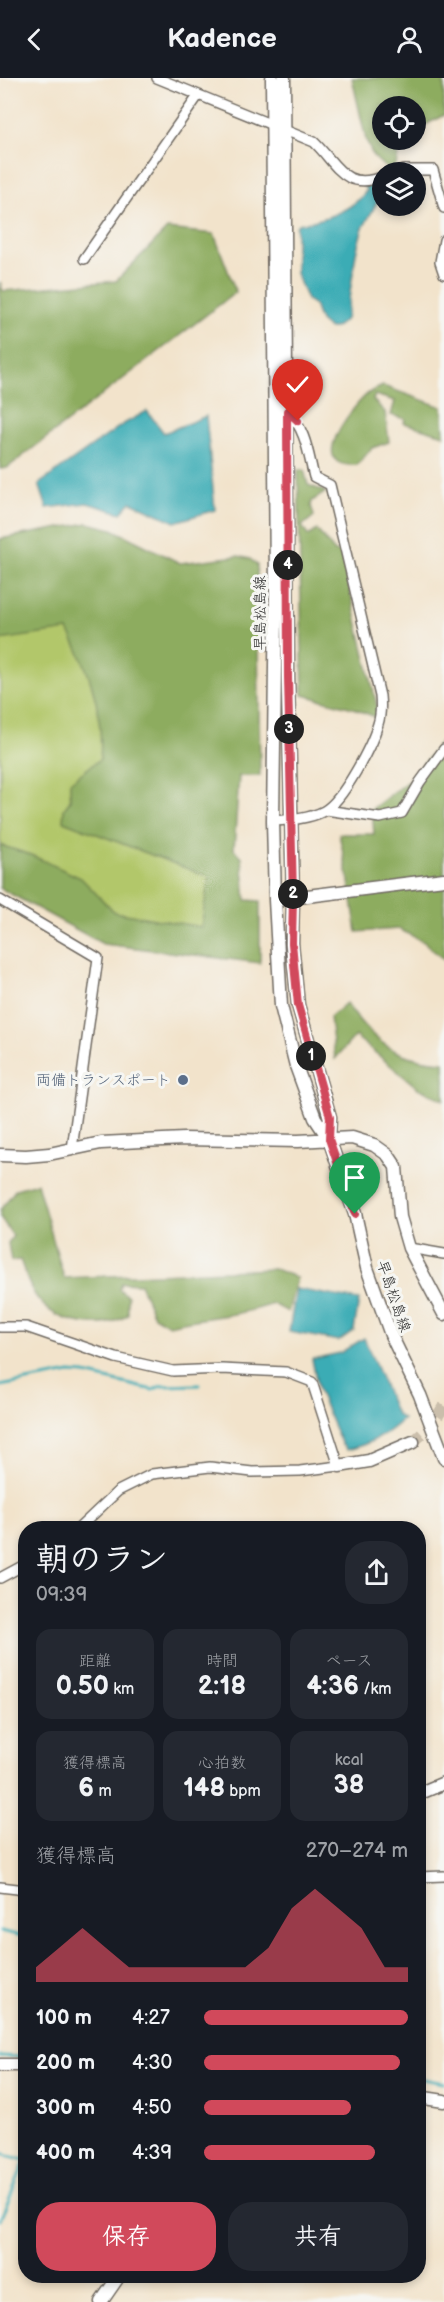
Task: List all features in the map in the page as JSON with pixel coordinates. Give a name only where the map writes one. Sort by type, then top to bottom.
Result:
[{"type":"main road","name":"早島松島線","points":[[272,78],[276,588],[273,821],[281,1006],[296,1065],[315,1118],[329,1139],[355,1214],[367,1268],[391,1335],[420,1395],[444,1458]]},
{"type":"main road","name":"早島松島線","points":[[284,78],[292,943],[298,1005],[330,1117],[329,1139]]},
{"type":"main road","points":[[275,900],[444,879]]},
{"type":"main road","points":[[0,1155],[26,1156],[101,1143],[184,1139],[298,1141],[352,1138],[374,1145],[388,1155],[396,1167],[400,1217],[409,1248],[444,1314]]},
{"type":"main road","points":[[339,1466],[369,1461],[413,1442]]},
{"type":"main road","points":[[426,1791],[444,1783]]},
{"type":"main road","points":[[0,2065],[18,2065]]},
{"type":"main road","points":[[426,2098],[444,2101]]},
{"type":"main road","points":[[101,2302],[114,2283]]},
{"type":"street","points":[[157,78],[314,142],[340,173],[348,178],[372,180]]},
{"type":"street","points":[[84,259],[198,96]]},
{"type":"street","points":[[426,171],[434,171],[444,208]]},
{"type":"street","points":[[444,240],[440,262],[444,274]]},
{"type":"street","points":[[273,821],[308,817],[326,810],[342,792],[371,742],[378,725],[380,703],[330,485],[314,477],[298,421],[287,411]]},
{"type":"street","points":[[326,810],[380,818],[402,813],[420,782],[444,749]]},
{"type":"street","points":[[0,900],[98,958],[72,1149]]},
{"type":"street","points":[[409,1248],[444,1254]]},
{"type":"street","points":[[0,1327],[26,1327],[116,1359],[173,1371],[222,1369],[286,1372],[312,1382],[339,1466],[252,1472],[210,1467],[152,1474],[118,1491],[86,1521]]},
{"type":"street","points":[[0,1578],[18,1568]]},
{"type":"street","points":[[426,1877],[444,1876]]},
{"type":"street","points":[[0,1887],[18,1889]]},
{"type":"green space","points":[[352,78],[444,78],[444,115],[426,125],[426,96],[372,96],[372,150],[399,150],[397,162],[379,162],[373,156],[366,140]]},
{"type":"green space","points":[[167,229],[214,234],[236,292],[7,468],[0,469],[0,282],[3,291],[116,281]]},
{"type":"green space","points":[[383,386],[442,407],[444,435],[404,423],[405,419],[391,415],[395,401],[375,395],[373,400],[385,412],[389,442],[372,448],[357,465],[342,464],[334,458],[333,449],[342,425],[366,395]]},
{"type":"green space","points":[[298,470],[304,470],[308,485],[326,492],[312,501],[314,516],[302,526],[308,536],[317,530],[335,552],[341,552],[377,706],[375,717],[353,708],[303,695]]},
{"type":"green space","points":[[88,523],[112,529],[180,563],[238,556],[250,559],[257,565],[260,776],[239,776],[234,849],[242,858],[246,900],[260,901],[260,963],[103,944],[0,888],[0,845],[31,855],[81,878],[114,912],[201,927],[209,877],[63,821],[64,809],[70,801],[70,782],[100,759],[101,742],[94,692],[83,661],[68,630],[0,640],[0,539]]},
{"type":"green space","points":[[69,627],[211,876],[203,930],[113,915],[0,848],[0,638]]},
{"type":"green space","points":[[444,738],[444,960],[424,942],[399,929],[357,932],[339,834],[374,834],[372,809],[413,777]]},
{"type":"green space","points":[[346,1003],[366,1028],[387,1046],[412,1057],[444,1062],[444,1100],[418,1088],[355,1036],[335,1059],[330,1017]]},
{"type":"green space","points":[[37,1183],[64,1278],[275,1269],[297,1278],[288,1312],[273,1304],[169,1325],[154,1316],[140,1284],[121,1283],[119,1289],[128,1296],[128,1315],[106,1323],[93,1324],[68,1320],[56,1314],[46,1308],[35,1295],[20,1260],[11,1261],[8,1243],[13,1236],[0,1217],[0,1210],[16,1189]]},
{"type":"water","points":[[365,184],[370,187],[372,184],[372,212],[362,230],[356,253],[346,319],[335,328],[328,328],[320,321],[314,305],[307,300],[296,273],[296,227],[298,224],[337,214],[354,204],[367,190],[364,187]]},
{"type":"water","points":[[147,411],[164,433],[206,416],[215,510],[175,522],[131,502],[121,513],[87,503],[47,508],[39,484],[122,425]]},
{"type":"water","points":[[296,1289],[359,1300],[354,1330],[339,1341],[289,1332]]},
{"type":"water","points":[[364,1338],[396,1414],[403,1419],[377,1438],[347,1450],[342,1445],[318,1390],[312,1359],[340,1353]]},
{"type":"waterway","points":[[0,1386],[70,1373],[85,1374],[153,1390],[161,1386],[199,1385]]},
{"type":"waterway","points":[[426,1883],[444,1882]]},
{"type":"waterway","points":[[0,1931],[18,1935]]},
{"type":"waterway","points":[[0,2056],[18,2057]]},
{"type":"waterway","points":[[426,2080],[444,2083]]},
{"type":"waterway","points":[[0,2154],[18,2158]]},
{"type":"waterway","points":[[0,2220],[18,2178]]},
{"type":"tunnel","points":[[413,1442],[432,1425],[444,1406]]},
{"type":"place","name":"両備トランスポート","points":[[183,1080]]},
{"type":"route","points":[[298,421],[287,411],[292,943],[298,1005],[330,1117],[329,1139],[355,1214]]}]
